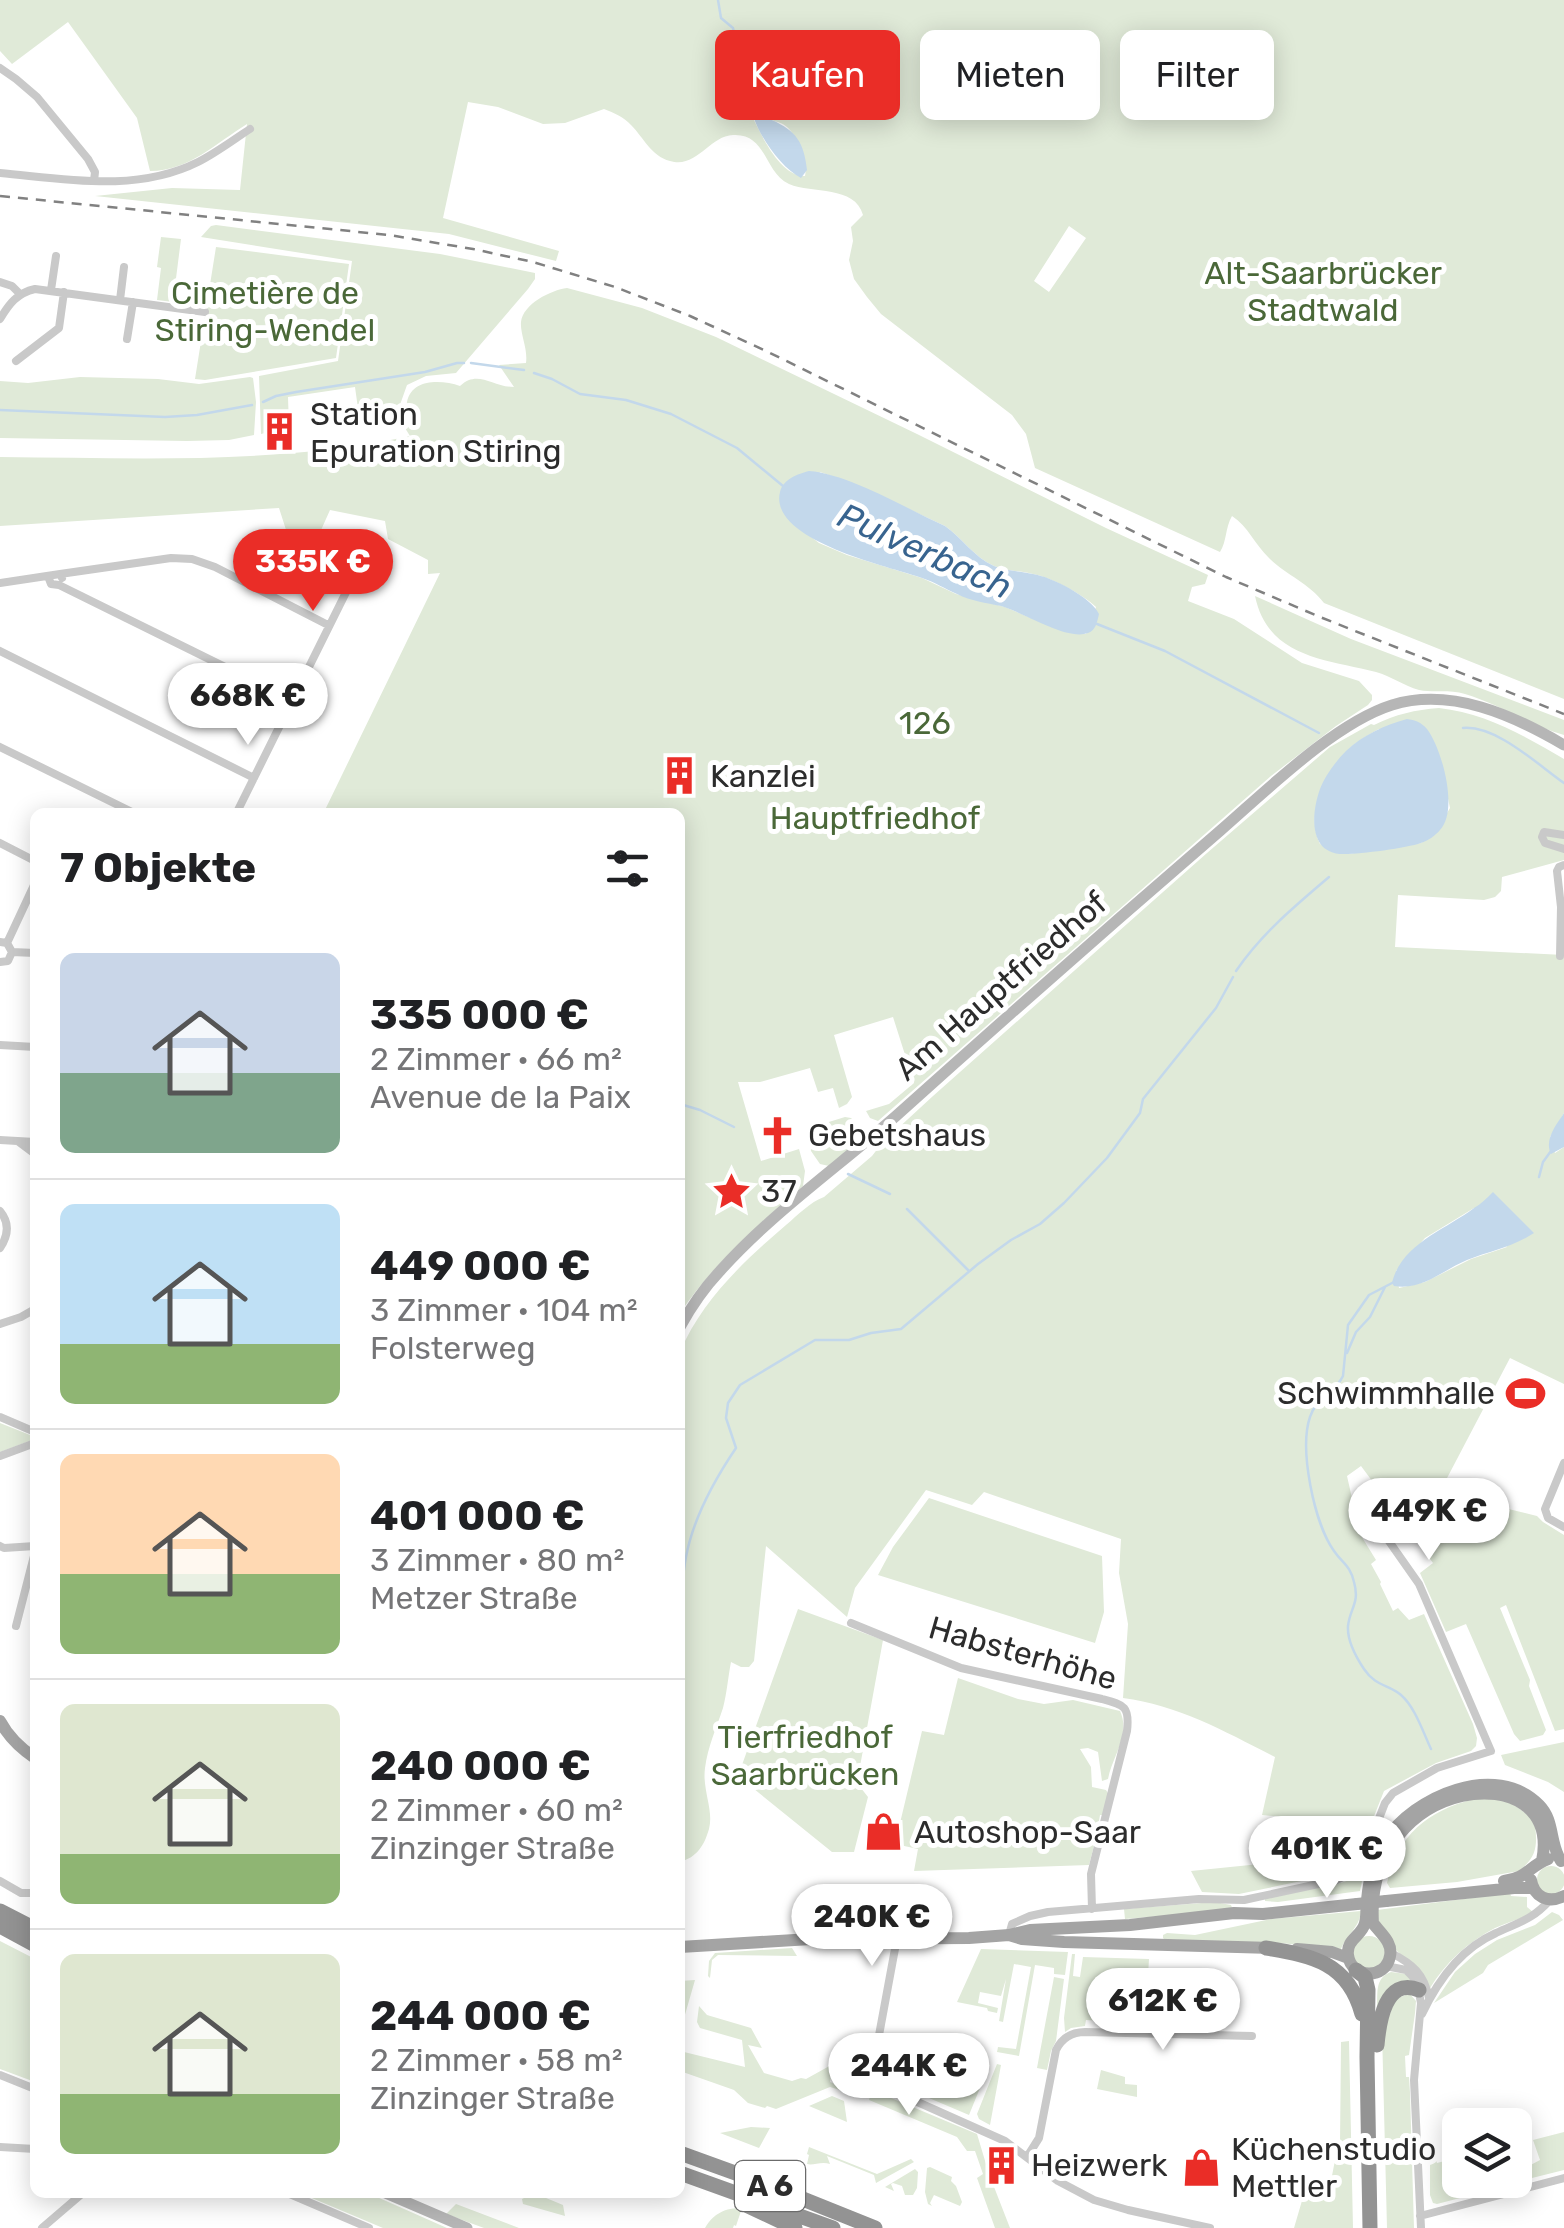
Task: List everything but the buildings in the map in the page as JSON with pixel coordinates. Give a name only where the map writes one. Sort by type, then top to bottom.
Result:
[{"type":"highway","points":[[1,1919],[30,1928]]},
{"type":"highway","points":[[1,1919],[30,1941]]},
{"type":"highway","points":[[1266,1948],[1312,1958],[1340,1973],[1358,2000],[1378,2083],[1373,2227]]},
{"type":"highway","points":[[1352,1964],[1368,1983],[1372,2053]]},
{"type":"highway","points":[[1373,2227],[1374,1984],[1386,1964]]},
{"type":"highway","points":[[1372,2053],[1379,2017],[1387,2002],[1405,1988],[1412,1987],[1424,1994]]},
{"type":"highway","name":"A 6","points":[[685,2155],[875,2228]]},
{"type":"highway","name":"A 6","points":[[685,2176],[833,2228]]},
{"type":"highway","points":[[720,2187],[727,2195],[795,2228]]},
{"type":"main road","name":"Am Hauptfriedhof","points":[[685,1319],[720,1271],[768,1225],[1184,861],[1356,722],[1404,702],[1428,698],[1457,701],[1493,712],[1564,746]]},
{"type":"main road","points":[[0,1721],[30,1754]]},
{"type":"main road","points":[[0,1739],[30,1763]]},
{"type":"main road","points":[[1352,1964],[1349,1945],[1365,1924],[1370,1882],[1379,1853],[1395,1828],[1416,1808],[1448,1792],[1474,1786],[1510,1789],[1562,1819]]},
{"type":"main road","points":[[1010,1935],[1022,1939],[1332,1952],[1368,1974],[1386,1964],[1387,1940],[1373,1923],[1374,1898],[1382,1864],[1394,1843],[1430,1808],[1480,1794],[1523,1802],[1537,1814],[1545,1843],[1531,1876],[1532,1888],[1540,1897],[1557,1898]]},
{"type":"main road","points":[[1540,1806],[1550,1821],[1556,1854],[1562,1862]]},
{"type":"main road","points":[[1454,1893],[1520,1878],[1550,1859],[1562,1862]]},
{"type":"main road","points":[[685,1947],[1010,1935],[1030,1930],[1234,1913],[1246,1908],[1357,1904],[1532,1888]]},
{"type":"main road","points":[[1031,1939],[1236,1919],[1246,1908]]},
{"type":"main road","points":[[1357,1934],[1370,1930],[1383,1935]]},
{"type":"main road","points":[[397,2198],[468,2228]]},
{"type":"street","points":[[0,68],[37,97],[93,167],[94,181]]},
{"type":"street","points":[[0,173],[128,182],[180,170],[250,129]]},
{"type":"street","points":[[51,290],[56,256]]},
{"type":"street","points":[[120,300],[124,267]]},
{"type":"street","points":[[0,282],[20,294]]},
{"type":"street","points":[[0,319],[20,294],[35,289],[206,312]]},
{"type":"street","points":[[16,361],[58,328],[64,292]]},
{"type":"street","points":[[127,340],[133,302]]},
{"type":"street","points":[[239,808],[369,546]]},
{"type":"street","points":[[59,579],[170,558],[192,558],[328,625]]},
{"type":"street","points":[[0,583],[48,576],[59,579],[292,700]]},
{"type":"street","points":[[0,651],[254,778]]},
{"type":"street","points":[[0,747],[124,808]]},
{"type":"street","points":[[1564,836],[1544,832],[1542,837],[1544,842],[1564,848]]},
{"type":"street","points":[[0,844],[30,858]]},
{"type":"street","points":[[1560,956],[1557,872],[1564,865]]},
{"type":"street","points":[[0,975],[0,963],[10,958],[6,946],[30,894]]},
{"type":"street","points":[[0,1046],[30,1046]]},
{"type":"street","points":[[0,1140],[30,1142]]},
{"type":"street","points":[[18,1141],[30,1150]]},
{"type":"street","points":[[0,1211],[7,1232],[0,1248]]},
{"type":"street","points":[[0,1324],[30,1311]]},
{"type":"street","points":[[0,1417],[30,1430]]},
{"type":"street","points":[[0,1456],[30,1444]]},
{"type":"street","points":[[1564,1463],[1545,1509],[1548,1518],[1564,1527]]},
{"type":"street","points":[[1010,1935],[1012,1924],[1054,1911],[1198,1899],[1246,1908],[1336,1880],[1355,1871],[1362,1862],[1385,1803],[1394,1792],[1437,1768],[1491,1752],[1419,1584],[1386,1537]]},
{"type":"street","points":[[1,1548],[30,1549]]},
{"type":"street","points":[[16,1626],[30,1569]]},
{"type":"street","name":"Habsterhöhe","points":[[851,1623],[960,1668],[1102,1699],[1126,1709],[1124,1743],[1090,1874],[1092,1909]]},
{"type":"street","points":[[0,1881],[21,1894],[30,1894]]},
{"type":"street","points":[[1421,2228],[1414,2080],[1424,1994],[1470,1948],[1527,1920],[1557,1898]]},
{"type":"street","points":[[897,1938],[877,2046],[877,2065],[884,2080],[904,2096],[989,2133],[1067,2187],[1094,2200],[1210,2228]]},
{"type":"street","points":[[1386,1964],[1406,1970],[1424,1994]]},
{"type":"street","points":[[1026,2157],[1038,2138],[1056,2050],[1069,2035],[1085,2032],[1252,2036]]},
{"type":"street","points":[[0,2076],[30,2087]]},
{"type":"street","points":[[0,2147],[30,2149]]},
{"type":"street","points":[[1420,2216],[1564,2178]]},
{"type":"street","points":[[42,2228],[77,2198]]},
{"type":"street","points":[[299,2198],[369,2228]]},
{"type":"green space","name":"Alt-Saarbrücker Stadtwald","points":[[0,0],[1564,0],[1564,699],[1324,603],[1269,558],[1232,516],[1220,552],[1035,468],[1026,434],[1012,415],[881,314],[854,279],[849,260],[851,227],[863,215],[858,205],[842,195],[789,184],[774,171],[753,140],[744,136],[725,137],[695,157],[670,161],[648,146],[628,122],[604,109],[565,123],[543,124],[498,107],[468,102],[443,218],[559,251],[556,261],[449,234],[95,196],[172,188],[240,190],[247,124],[190,161],[150,171],[137,118],[68,22],[12,64],[0,51]],"holes":[[[1069,226],[1086,238],[1049,292],[1034,281]]]},
{"type":"green space","points":[[216,225],[440,254],[535,273],[535,279],[456,373],[426,376],[407,385],[396,416],[360,423],[355,387],[288,397],[289,427],[261,434],[259,376],[338,361],[352,261],[201,237]]},
{"type":"green space","points":[[161,237],[181,239],[173,302],[157,300]]},
{"type":"green space","name":"Cimetière de Stiring-Wendel","points":[[216,247],[349,264],[336,358],[195,379]]},
{"type":"green space","name":"Hauptfriedhof","points":[[567,288],[642,308],[716,337],[917,434],[1208,575],[1205,584],[1192,587],[1188,601],[1234,619],[1302,663],[1359,681],[1372,695],[1368,705],[1271,776],[878,1121],[866,1111],[889,1104],[914,1083],[893,1017],[834,1035],[852,1097],[839,1108],[833,1088],[818,1092],[810,1068],[760,1082],[738,1082],[761,1161],[799,1149],[805,1171],[803,1186],[722,1261],[685,1306],[685,808],[326,808],[440,573],[428,574],[428,560],[388,539],[385,521],[330,510],[305,566],[297,564],[279,508],[0,526],[0,457],[257,456],[410,436],[405,428],[407,402],[421,385],[437,382],[460,386],[479,379],[514,387],[499,365],[526,363],[523,315],[546,295]],"holes":[[[820,472],[945,526],[994,566],[1040,576],[1083,597],[1096,607],[1086,634],[1071,633],[847,555],[819,543],[792,522]]]},
{"type":"green space","points":[[80,377],[199,384],[253,378],[254,435],[187,441],[0,438],[0,381],[28,383]]},
{"type":"green space","points":[[1255,596],[1351,639],[1564,720],[1564,735],[1465,694],[1419,690],[1382,674],[1302,652],[1272,632]]},
{"type":"green space","points":[[1439,708],[1488,720],[1564,759],[1564,860],[1502,877],[1501,891],[1484,900],[1398,895],[1395,947],[1564,955],[1564,1113],[1550,1137],[1555,1153],[1564,1147],[1564,1384],[1510,1358],[1446,1480],[1492,1505],[1537,1516],[1564,1535],[1564,1729],[1555,1731],[1506,1605],[1500,1608],[1546,1730],[1543,1735],[1520,1741],[1514,1734],[1466,1624],[1446,1632],[1420,1573],[1433,1563],[1361,1466],[1347,1476],[1360,1534],[1376,1560],[1371,1564],[1393,1611],[1398,1608],[1409,1620],[1424,1614],[1473,1724],[1476,1746],[1384,1791],[1357,1859],[1350,1867],[1335,1874],[1239,1894],[1202,1892],[1191,1871],[1320,1858],[1325,1821],[1262,1815],[1275,1757],[1182,1713],[1123,1698],[1128,1624],[1119,1573],[1121,1539],[984,1492],[972,1505],[926,1490],[855,1588],[847,1617],[766,1546],[754,1661],[749,1667],[731,1662],[723,1708],[706,1760],[709,1829],[699,1850],[685,1860],[685,1341],[700,1315],[726,1282],[770,1239],[872,1156],[933,1096],[1330,747],[1371,724]],"holes":[[[1379,729],[1440,760],[1450,808],[1433,836],[1421,843],[1348,854],[1320,844],[1315,820],[1319,795],[1331,771],[1358,742]],[[1474,1208],[1507,1247],[1471,1259],[1425,1282],[1399,1288],[1396,1271],[1425,1238]]]},
{"type":"green space","points":[[845,1117],[860,1128],[859,1140],[829,1166],[820,1164],[811,1151],[809,1134],[819,1125]]},
{"type":"green space","points":[[0,1423],[30,1435],[30,1441],[0,1452]]},
{"type":"green space","points":[[929,1498],[1102,1556],[1104,1612],[1095,1643],[878,1575]]},
{"type":"green space","name":"Tierfriedhof Saarbrücken","points":[[798,1609],[883,1640],[857,1783],[868,1797],[854,1852],[832,1852],[738,1776]]},
{"type":"green space","points":[[958,1678],[1018,1699],[1044,1704],[1073,1700],[1120,1711],[1122,1737],[1108,1779],[1102,1781],[1098,1752],[1080,1749],[1091,1767],[1092,1787],[1106,1790],[1109,1795],[1103,1815],[1093,1824],[1098,1830],[1089,1865],[914,1871],[918,1849],[895,1844],[922,1731],[944,1735]]},
{"type":"green space","points":[[1564,1742],[1564,1792],[1505,1765],[1501,1755]]},
{"type":"green space","points":[[1474,1799],[1508,1803],[1535,1822],[1535,1850],[1530,1860],[1519,1871],[1390,1888],[1387,1883],[1392,1866],[1407,1838],[1442,1810]]},
{"type":"green space","points":[[1551,1866],[1561,1870],[1565,1880],[1561,1890],[1551,1894],[1541,1890],[1537,1880],[1541,1870]]},
{"type":"green space","points":[[1363,1876],[1360,1891],[1265,1901],[1265,1898]]},
{"type":"green space","points":[[1510,1893],[1527,1897],[1527,1907],[1533,1912],[1495,1928],[1458,1953],[1430,1988],[1420,1970],[1390,1943],[1377,1910]]},
{"type":"green space","points":[[1215,1902],[1231,1905],[1233,1910],[1125,1919],[1124,1909]]},
{"type":"green space","points":[[1361,1911],[1341,1949],[1163,1938],[1167,1933],[1195,1935],[1271,1919]]},
{"type":"green space","points":[[1552,1912],[1563,1920],[1434,2003],[1455,1972],[1475,1954],[1497,1940],[1535,1925]]},
{"type":"green space","points":[[1369,1936],[1380,1941],[1385,1952],[1380,1963],[1369,1968],[1358,1963],[1353,1952],[1358,1941]]},
{"type":"green space","points":[[0,1941],[30,1956],[30,2080],[0,2069]]},
{"type":"green space","points":[[792,1948],[797,1956],[718,1955],[712,1960],[708,1976],[709,1961],[715,1953]]},
{"type":"green space","points":[[981,1949],[1068,1952],[1065,1975],[1054,1974],[1054,1968],[1035,1965],[1019,2056],[997,2052],[998,2047],[1016,2049],[1031,1967],[1014,1964],[1003,2022],[999,2021],[1006,1979],[1001,1996],[980,1992],[978,2003],[998,2008],[997,2013],[957,2002]]},
{"type":"green space","points":[[1072,1954],[1073,1976],[1080,1977],[1083,1957],[1149,1959],[1145,2023],[1086,2020],[1085,2026],[1065,2032]]},
{"type":"green space","points":[[1391,1972],[1406,1974],[1414,1983],[1377,2010],[1379,1982]]},
{"type":"green space","points":[[1054,1977],[1064,1979],[1056,2041],[1047,2070],[1037,2068]]},
{"type":"green space","points":[[695,1980],[685,2015],[685,1981]]},
{"type":"green space","points":[[1410,1994],[1416,2001],[1409,2055],[1405,2056],[1410,2093],[1414,2228],[1387,2228],[1382,2031],[1389,2007]]},
{"type":"green space","points":[[699,2006],[707,2015],[751,2028],[762,2048],[748,2045],[764,2073],[792,2081],[806,2079],[833,2064],[830,2082],[861,2094],[830,2087],[776,2109],[748,2103],[734,2090],[685,2073],[685,2052],[745,2067],[742,2040],[700,2028]]},
{"type":"green space","points":[[1349,2041],[1353,2228],[1294,2228],[1306,2187],[1329,2191],[1340,2144],[1341,2042]]},
{"type":"green space","points":[[997,2064],[1001,2065],[990,2125],[977,2114]]},
{"type":"green space","points":[[1101,2070],[1125,2077],[1125,2084],[1137,2085],[1137,2097],[1097,2089]]},
{"type":"green space","points":[[934,2074],[982,2083],[969,2115],[929,2098]]},
{"type":"green space","points":[[872,2090],[977,2134],[1010,2228],[995,2228],[977,2178],[983,2174],[975,2151],[967,2151],[957,2137],[869,2100]]},
{"type":"green space","points":[[832,2096],[844,2101],[847,2122],[809,2106]]},
{"type":"green space","points":[[770,2128],[759,2148],[720,2133]]},
{"type":"green space","points":[[1564,2132],[1564,2170],[1532,2178],[1532,2164],[1540,2160],[1533,2140]]},
{"type":"green space","points":[[809,2147],[877,2174],[911,2159],[914,2162],[876,2183],[874,2175],[827,2156],[830,2164],[807,2164]]},
{"type":"green space","points":[[1430,2148],[1437,2163],[1442,2162],[1442,2198],[1460,2198],[1433,2203]]},
{"type":"green space","points":[[930,2167],[952,2177],[960,2206],[934,2195],[932,2206],[928,2204],[925,2192]]},
{"type":"green space","points":[[915,2169],[917,2188],[913,2195],[905,2195],[902,2186],[893,2183],[894,2191],[885,2187]]},
{"type":"green space","points":[[312,2198],[379,2198],[447,2228],[383,2228]]},
{"type":"green space","points":[[546,2198],[563,2205],[565,2216],[523,2204],[522,2199]]},
{"type":"green space","points":[[456,2204],[519,2228],[484,2228],[446,2214]]},
{"type":"green space","points":[[742,2208],[733,2228],[705,2228],[721,2212]]},
{"type":"water","points":[[755,120],[772,120],[793,133],[804,152],[807,170],[801,178],[773,153]]},
{"type":"water","points":[[809,471],[860,485],[945,526],[994,566],[1060,583],[1095,608],[1099,614],[1094,628],[1079,634],[1057,630],[1010,609],[968,598],[812,538],[793,525],[781,509],[780,492],[788,480]]},
{"type":"water","points":[[1407,719],[1427,729],[1438,750],[1448,795],[1446,821],[1432,838],[1395,849],[1345,854],[1324,848],[1314,821],[1317,799],[1328,774],[1360,740]]},
{"type":"water","points":[[1564,1113],[1564,1147],[1551,1154],[1550,1138]]},
{"type":"water","points":[[1493,1192],[1534,1233],[1423,1283],[1394,1286],[1397,1269],[1414,1248]]},
{"type":"waterway","points":[[718,0],[721,18],[733,30]]},
{"type":"waterway","name":"Pulverbach","points":[[263,402],[296,392],[464,363]]},
{"type":"waterway","name":"Pulverbach","points":[[471,363],[524,370]]},
{"type":"waterway","name":"Pulverbach","points":[[534,373],[580,394],[626,400],[671,414],[737,448],[783,486]]},
{"type":"waterway","name":"Pulverbach","points":[[0,410],[165,417],[252,405]]},
{"type":"waterway","name":"Pulverbach","points":[[1097,624],[1165,651],[1319,733]]},
{"type":"waterway","name":"Pulverbach","points":[[1463,728],[1502,739],[1564,783]]},
{"type":"waterway","points":[[1236,971],[1268,932],[1329,877]]},
{"type":"waterway","points":[[685,1563],[699,1514],[736,1448],[726,1418],[728,1403],[740,1385],[815,1340],[849,1340],[901,1329],[978,1264],[1040,1224],[1107,1158],[1140,1113],[1143,1099],[1216,1008],[1233,977]]},
{"type":"waterway","points":[[685,1106],[734,1127]]},
{"type":"waterway","points":[[1539,1177],[1551,1151]]},
{"type":"waterway","points":[[848,1174],[890,1194]]},
{"type":"waterway","points":[[907,1209],[969,1271]]},
{"type":"waterway","points":[[1394,1282],[1369,1295],[1348,1325],[1343,1376],[1310,1417],[1307,1466],[1320,1523],[1348,1568],[1356,1589],[1348,1626],[1353,1649],[1369,1675],[1406,1700],[1431,1749]]},
{"type":"waterway","points":[[1347,1353],[1385,1287]]},
{"type":"railway","points":[[0,196],[389,235],[533,262],[615,287],[764,350],[1226,577],[1564,714]]},
{"type":"place","name":"Station Epuration Stiring","points":[[280,432]]},
{"type":"place","name":"Kanzlei","points":[[680,776]]},
{"type":"place","name":"Gebetshaus","points":[[778,1135]]},
{"type":"place","name":"37","points":[[731,1191]]},
{"type":"place","name":"Schwimmhalle","points":[[1525,1393]]},
{"type":"place","name":"Autoshop-Saar","points":[[884,1832]]},
{"type":"place","name":"Heizwerk","points":[[1001,2165]]},
{"type":"place","name":"Küchenstudio Mettler","points":[[1201,2167]]},
{"type":"park label","name":"126","points":[[925,723]]}]
